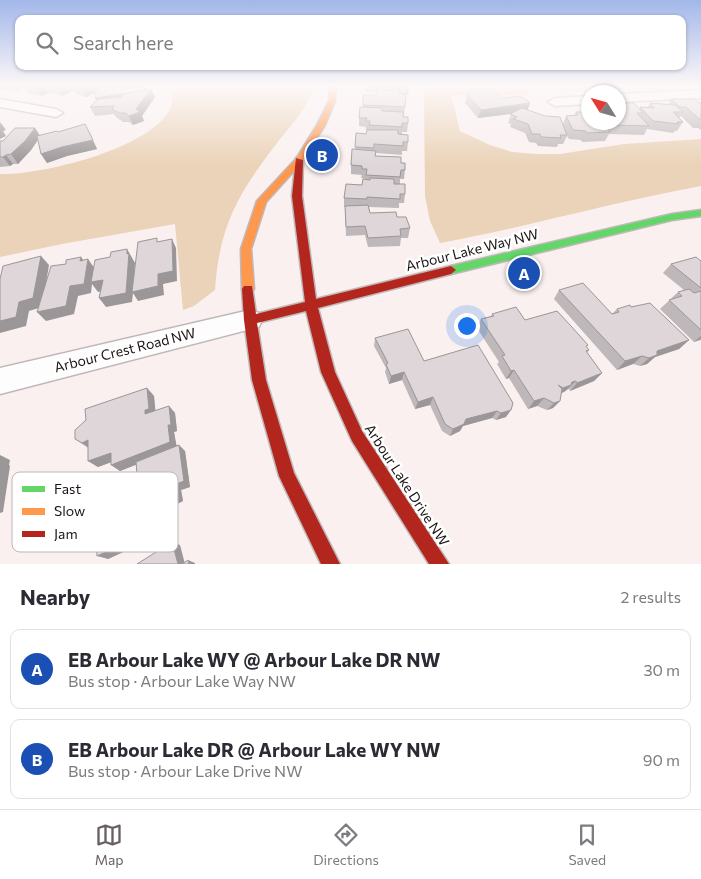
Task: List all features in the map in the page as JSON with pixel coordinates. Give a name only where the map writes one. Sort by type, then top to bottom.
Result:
[{"type":"street","points":[[327,112],[322,125],[299,160],[262,201],[246,249],[250,320],[259,380],[287,476],[331,564]]},
{"type":"street","name":"Arbour Lake Drive NW","points":[[299,160],[297,196],[311,305],[328,372],[357,436],[440,564]]},
{"type":"street","name":"Arbour Lake Way NW","points":[[250,320],[672,217],[701,213]]},
{"type":"street","name":"Arbour Crest Road NW","points":[[0,380],[250,320]]},
{"type":"shaded area","points":[[168,112],[300,112],[261,164],[232,213],[221,248],[215,290],[194,306],[183,310],[175,224],[0,257],[0,174],[41,170],[90,158],[136,139],[154,127]]},
{"type":"shaded area","points":[[424,112],[455,112],[460,131],[490,145],[512,152],[560,154],[624,144],[701,139],[701,186],[440,243],[430,221],[425,196]]},
{"type":"building","points":[[139,112],[129,116],[126,113],[119,113]]},
{"type":"building","points":[[360,112],[403,112],[403,117],[408,117],[408,123],[402,123],[402,127],[369,125],[370,121],[366,121],[367,118],[359,118]]},
{"type":"building","points":[[534,112],[545,116],[560,117],[567,135],[560,135],[561,138],[541,137],[540,134],[532,134],[528,124],[513,119],[517,117],[510,114]]},
{"type":"building","points":[[576,112],[581,112],[581,130],[609,130],[610,132],[586,133],[586,131],[573,130],[566,116],[578,115]]},
{"type":"building","points":[[626,112],[642,112],[637,113],[649,126],[626,125]]},
{"type":"building","points":[[645,112],[673,112],[683,122],[677,122],[679,124],[653,121]]},
{"type":"building","points":[[692,112],[701,112],[701,119]]},
{"type":"building","points":[[85,124],[93,140],[41,154],[37,136]]},
{"type":"building","points":[[15,128],[35,128],[11,154],[0,157],[0,141],[3,141]]},
{"type":"building","points":[[367,130],[398,130],[398,134],[408,135],[408,142],[403,142],[403,146],[374,144],[374,148],[355,147],[356,133],[366,134]]},
{"type":"building","points":[[352,149],[376,151],[375,156],[401,157],[401,163],[405,163],[405,170],[401,170],[400,177],[366,175],[367,169],[362,169],[362,166],[351,165]]},
{"type":"building","points":[[370,178],[394,179],[394,184],[405,184],[405,194],[400,194],[400,199],[344,198],[346,184],[362,185],[363,179],[370,180]]},
{"type":"building","points":[[368,205],[370,213],[396,212],[397,217],[406,217],[410,228],[400,229],[401,236],[368,238],[365,226],[346,227],[345,206]]},
{"type":"building","points":[[157,238],[157,242],[172,239],[173,271],[158,274],[158,286],[132,292],[138,242]]},
{"type":"building","points":[[127,249],[127,254],[129,253],[126,293],[99,298],[103,280],[91,282],[95,260],[110,257],[111,252]]},
{"type":"building","points":[[41,256],[33,298],[19,302],[16,317],[0,321],[0,279],[3,266]]},
{"type":"building","points":[[81,257],[80,261],[88,259],[84,284],[70,286],[66,306],[37,312],[51,266],[66,264],[66,260]]},
{"type":"building","points":[[696,257],[701,261],[701,288],[671,264]]},
{"type":"building","points":[[583,283],[612,314],[619,312],[617,309],[630,305],[631,307],[650,303],[689,340],[657,351],[657,355],[649,358],[642,356],[625,361],[559,290]]},
{"type":"building","points":[[689,289],[694,293],[701,291],[701,330],[669,300],[682,296],[678,292]]},
{"type":"building","points":[[516,307],[525,320],[557,311],[588,345],[586,346],[589,350],[586,351],[602,373],[577,383],[576,381],[572,382],[571,385],[563,388],[558,385],[562,389],[560,401],[554,403],[544,398],[534,401],[514,370],[511,371],[502,356],[505,355],[481,319]]},
{"type":"building","points":[[408,329],[424,361],[478,345],[513,403],[511,410],[501,413],[497,411],[466,419],[464,424],[453,429],[445,424],[433,397],[418,402],[404,372],[391,376],[386,364],[388,363],[375,338]]},
{"type":"building","points":[[147,388],[149,409],[145,410],[145,414],[169,406],[171,425],[168,425],[170,442],[111,465],[111,453],[88,461],[88,440],[82,443],[75,439],[75,430],[86,420],[85,409]]},
{"type":"building","points":[[179,445],[184,481],[178,483],[178,472],[137,472],[136,462]]},
{"type":"building","points":[[97,552],[106,552],[97,556]]},
{"type":"building","points":[[156,552],[175,552],[178,564],[137,564]]},
{"type":"traffic: fast","points":[[451,270],[672,217],[701,213]]},
{"type":"traffic: slow","points":[[248,289],[246,249],[262,201],[299,160],[327,112]]},
{"type":"traffic: jam","points":[[299,160],[297,196],[311,305],[328,372],[357,436],[440,564]]},
{"type":"traffic: jam","points":[[250,320],[451,270]]},
{"type":"traffic: jam","points":[[248,289],[250,320],[259,380],[287,476],[331,564]]},
{"type":"place","name":"EB Arbour Lake DR @ Arbour Lake WY NW","points":[[322,155]]},
{"type":"place","name":"EB Arbour Lake WY @ Arbour Lake DR NW","points":[[524,273]]}]
